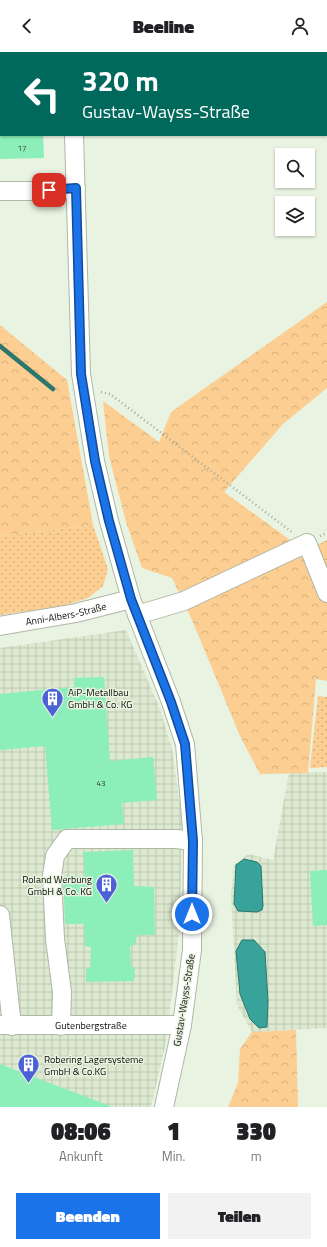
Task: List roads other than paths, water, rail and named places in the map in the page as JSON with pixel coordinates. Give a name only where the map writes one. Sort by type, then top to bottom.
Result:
[{"type":"street","name":"Gustav-Wayss-Straße","points":[[74,136],[81,374],[95,461],[109,521],[134,607],[171,702],[185,744],[193,841],[192,950],[182,1025],[164,1107]]},
{"type":"street","points":[[0,191],[36,191],[76,188]]},
{"type":"street","name":"Anni-Albers-Straße","points":[[0,626],[76,613],[184,601],[307,543],[327,593]]},
{"type":"street","points":[[61,1026],[62,992],[55,939],[53,884],[55,856],[67,840],[176,839],[193,841]]},
{"type":"street","points":[[0,915],[6,1026]]},
{"type":"street","name":"Gutenbergstraße","points":[[6,1026],[182,1025]]},
{"type":"water","points":[[244,859],[257,862],[261,866],[263,906],[262,910],[257,912],[238,911],[234,904],[236,865]]},
{"type":"water","points":[[242,940],[254,940],[265,952],[268,1001],[267,1027],[259,1028],[250,1019],[240,994],[236,951]]},
{"type":"waterway","points":[[0,346],[53,389]]},
{"type":"place","name":"AiP-Metallbau GmbH & Co. KG","points":[[53,718]]},
{"type":"place","name":"Roland Werbung GmbH & Co. KG","points":[[107,904]]},
{"type":"place","name":"Robering Lagersysteme GmbH & Co.KG","points":[[28,1084]]}]
